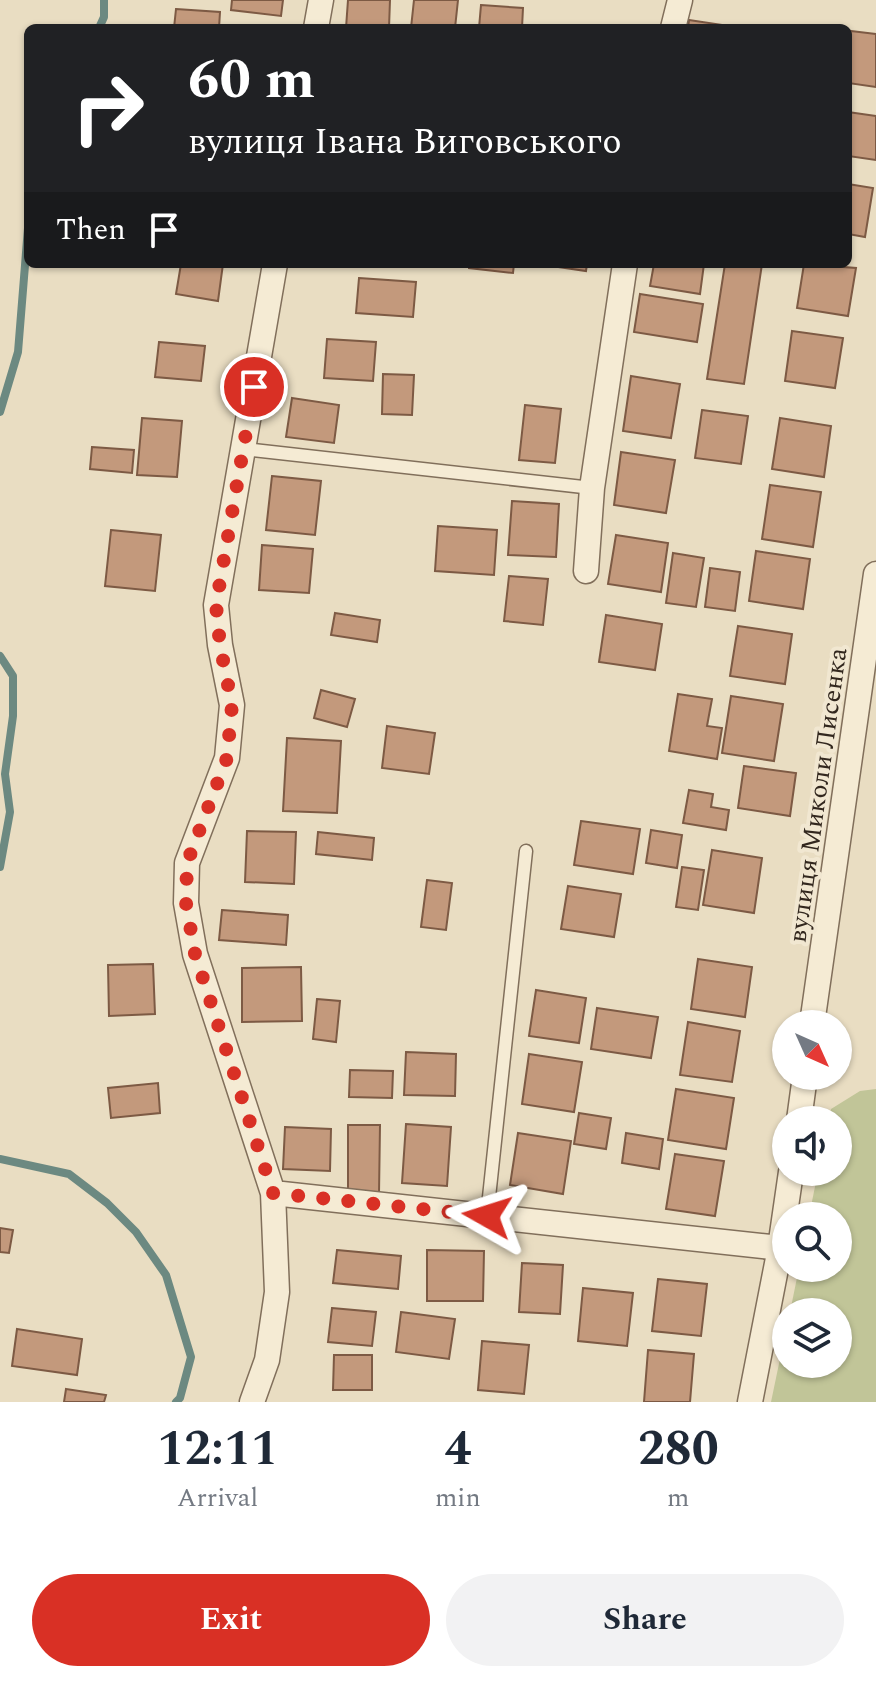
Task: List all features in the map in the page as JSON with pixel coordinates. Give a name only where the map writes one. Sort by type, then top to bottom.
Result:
[{"type":"street","points":[[317,24],[321,0]]},
{"type":"street","points":[[674,24],[680,0]]},
{"type":"street","points":[[252,1402],[267,1360],[277,1292],[273,1193],[195,954],[186,903],[187,863],[227,758],[232,705],[216,605],[274,268]]},
{"type":"street","points":[[586,571],[592,488],[624,268]]},
{"type":"street","name":"вулиця Миколи Лисенка","points":[[814,1010],[876,574]]},
{"type":"street","points":[[273,1193],[772,1247]]},
{"type":"street","points":[[750,1402],[773,1282]]},
{"type":"lane","points":[[244,449],[592,488]]},
{"type":"lane","points":[[487,1216],[526,851]]},
{"type":"green space","points":[[876,1089],[876,1402],[771,1402],[776,1378],[852,1378],[852,1298],[793,1298],[796,1282],[852,1282],[852,1202],[812,1202],[815,1186],[852,1186],[852,1106],[836,1106],[860,1091]]},
{"type":"building","points":[[232,0],[283,0],[281,16],[231,10]]},
{"type":"building","points":[[348,0],[390,0],[389,24],[346,24]]},
{"type":"building","points":[[414,0],[458,0],[455,24],[411,24]]},
{"type":"building","points":[[481,5],[523,8],[522,24],[479,24]]},
{"type":"building","points":[[176,9],[220,12],[219,24],[174,24]]},
{"type":"building","points":[[689,20],[716,24],[688,24]]},
{"type":"building","points":[[852,31],[876,34],[876,87],[852,84]]},
{"type":"building","points":[[852,113],[876,116],[876,160],[852,157]]},
{"type":"building","points":[[852,185],[873,188],[865,237],[852,235]]},
{"type":"building","points":[[180,268],[222,268],[218,301],[176,294]]},
{"type":"building","points":[[469,268],[514,268],[513,273]]},
{"type":"building","points":[[653,268],[703,268],[700,294],[650,286]]},
{"type":"building","points":[[724,268],[761,268],[744,384],[707,379]]},
{"type":"building","points":[[803,268],[856,268],[848,316],[797,308]]},
{"type":"building","points":[[359,278],[416,282],[413,317],[356,313]]},
{"type":"building","points":[[640,294],[703,304],[697,342],[634,332]]},
{"type":"building","points":[[792,331],[843,338],[835,388],[785,381]]},
{"type":"building","points":[[327,339],[376,342],[373,381],[324,378]]},
{"type":"building","points":[[159,342],[205,346],[201,381],[155,377]]},
{"type":"building","points":[[383,374],[414,375],[412,415],[382,414]]},
{"type":"building","points":[[631,376],[680,384],[671,438],[623,431]]},
{"type":"building","points":[[292,398],[339,405],[334,443],[286,437]]},
{"type":"building","points":[[525,405],[561,409],[555,463],[519,460]]},
{"type":"building","points":[[702,410],[748,416],[741,464],[695,458]]},
{"type":"building","points":[[142,418],[182,421],[177,477],[137,475]]},
{"type":"building","points":[[780,418],[831,426],[824,477],[772,469]]},
{"type":"building","points":[[92,447],[134,450],[132,473],[90,469]]},
{"type":"building","points":[[621,452],[675,460],[666,513],[614,505]]},
{"type":"building","points":[[272,476],[321,481],[315,535],[266,530]]},
{"type":"building","points":[[770,485],[821,492],[813,547],[762,539]]},
{"type":"building","points":[[512,501],[559,504],[556,557],[508,555]]},
{"type":"building","points":[[438,526],[497,530],[494,575],[435,571]]},
{"type":"building","points":[[111,530],[161,535],[155,591],[105,586]]},
{"type":"building","points":[[616,535],[668,543],[661,592],[608,584]]},
{"type":"building","points":[[262,545],[313,549],[309,593],[259,590]]},
{"type":"building","points":[[756,551],[810,559],[803,609],[749,601]]},
{"type":"building","points":[[673,553],[704,558],[696,607],[666,603]]},
{"type":"building","points":[[710,568],[740,572],[735,611],[705,607]]},
{"type":"building","points":[[509,576],[548,579],[543,625],[504,621]]},
{"type":"building","points":[[335,613],[380,620],[377,642],[331,635]]},
{"type":"building","points":[[606,615],[662,624],[655,670],[599,662]]},
{"type":"building","points":[[738,626],[792,634],[785,684],[730,676]]},
{"type":"building","points":[[321,690],[355,699],[347,727],[314,718]]},
{"type":"building","points":[[678,694],[712,699],[707,726],[722,728],[717,759],[669,751]]},
{"type":"building","points":[[731,696],[783,704],[774,761],[722,753]]},
{"type":"building","points":[[387,726],[435,733],[429,774],[382,768]]},
{"type":"building","points":[[287,738],[341,741],[337,813],[283,811]]},
{"type":"building","points":[[744,766],[796,773],[790,816],[738,808]]},
{"type":"building","points":[[689,790],[713,794],[711,807],[729,810],[726,830],[683,823]]},
{"type":"building","points":[[581,821],[640,829],[633,874],[574,865]]},
{"type":"building","points":[[651,830],[682,835],[677,868],[646,863]]},
{"type":"building","points":[[247,831],[296,832],[294,884],[245,882]]},
{"type":"building","points":[[318,832],[374,838],[372,860],[316,854]]},
{"type":"building","points":[[712,850],[762,858],[754,913],[703,905]]},
{"type":"building","points":[[682,867],[704,870],[698,910],[676,907]]},
{"type":"building","points":[[427,880],[452,883],[446,930],[421,927]]},
{"type":"building","points":[[568,886],[621,894],[614,937],[561,929]]},
{"type":"building","points":[[222,910],[288,915],[286,945],[219,940]]},
{"type":"building","points":[[698,959],[752,967],[745,1017],[691,1009]]},
{"type":"building","points":[[153,964],[155,1014],[109,1016],[108,965]]},
{"type":"building","points":[[301,967],[302,1021],[242,1022],[242,968]]},
{"type":"building","points":[[536,990],[586,998],[579,1043],[529,1036]]},
{"type":"building","points":[[317,999],[340,1001],[336,1042],[313,1039]]},
{"type":"building","points":[[597,1008],[658,1017],[651,1058],[591,1049]]},
{"type":"building","points":[[688,1022],[740,1031],[732,1082],[680,1075]]},
{"type":"building","points":[[406,1052],[456,1054],[455,1096],[404,1095]]},
{"type":"building","points":[[529,1054],[582,1062],[574,1112],[522,1104]]},
{"type":"building","points":[[350,1070],[393,1071],[392,1098],[349,1097]]},
{"type":"building","points":[[158,1083],[160,1113],[111,1118],[108,1088]]},
{"type":"building","points":[[676,1089],[734,1098],[726,1149],[668,1140]]},
{"type":"building","points":[[579,1113],[611,1118],[606,1149],[574,1144]]},
{"type":"building","points":[[406,1124],[451,1127],[447,1186],[402,1183]]},
{"type":"building","points":[[348,1125],[380,1125],[379,1194],[348,1194]]},
{"type":"building","points":[[285,1127],[331,1129],[330,1171],[283,1169]]},
{"type":"building","points":[[518,1133],[571,1141],[563,1194],[510,1185]]},
{"type":"building","points":[[626,1133],[663,1139],[659,1169],[622,1163]]},
{"type":"building","points":[[675,1154],[724,1161],[715,1216],[666,1209]]},
{"type":"building","points":[[0,1228],[13,1230],[9,1253],[0,1252]]},
{"type":"building","points":[[337,1250],[401,1256],[398,1289],[333,1283]]},
{"type":"building","points":[[427,1250],[484,1251],[483,1301],[427,1301]]},
{"type":"building","points":[[522,1263],[563,1265],[560,1314],[519,1312]]},
{"type":"building","points":[[658,1279],[707,1284],[701,1336],[652,1331]]},
{"type":"building","points":[[583,1288],[633,1293],[627,1346],[578,1341]]},
{"type":"building","points":[[332,1308],[376,1312],[372,1346],[328,1342]]},
{"type":"building","points":[[401,1312],[455,1319],[449,1359],[396,1352]]},
{"type":"building","points":[[17,1329],[82,1339],[77,1375],[12,1366]]},
{"type":"building","points":[[482,1341],[529,1345],[524,1394],[478,1390]]},
{"type":"building","points":[[648,1350],[694,1354],[690,1402],[644,1402]]},
{"type":"building","points":[[334,1355],[372,1355],[372,1390],[333,1390]]},
{"type":"building","points":[[66,1389],[106,1395],[104,1402],[64,1402]]},
{"type":"waterway","points":[[101,24],[104,0]]},
{"type":"waterway","points":[[0,412],[18,352],[25,268]]},
{"type":"waterway","points":[[0,656],[13,676],[13,716],[5,774],[10,812],[0,867]]},
{"type":"waterway","points":[[0,1159],[69,1174],[107,1203],[136,1232],[166,1275],[191,1357],[180,1398],[176,1402]]},
{"type":"route","points":[[254,387],[216,605],[232,705],[227,758],[187,863],[186,903],[195,954],[273,1193],[487,1216]]}]
